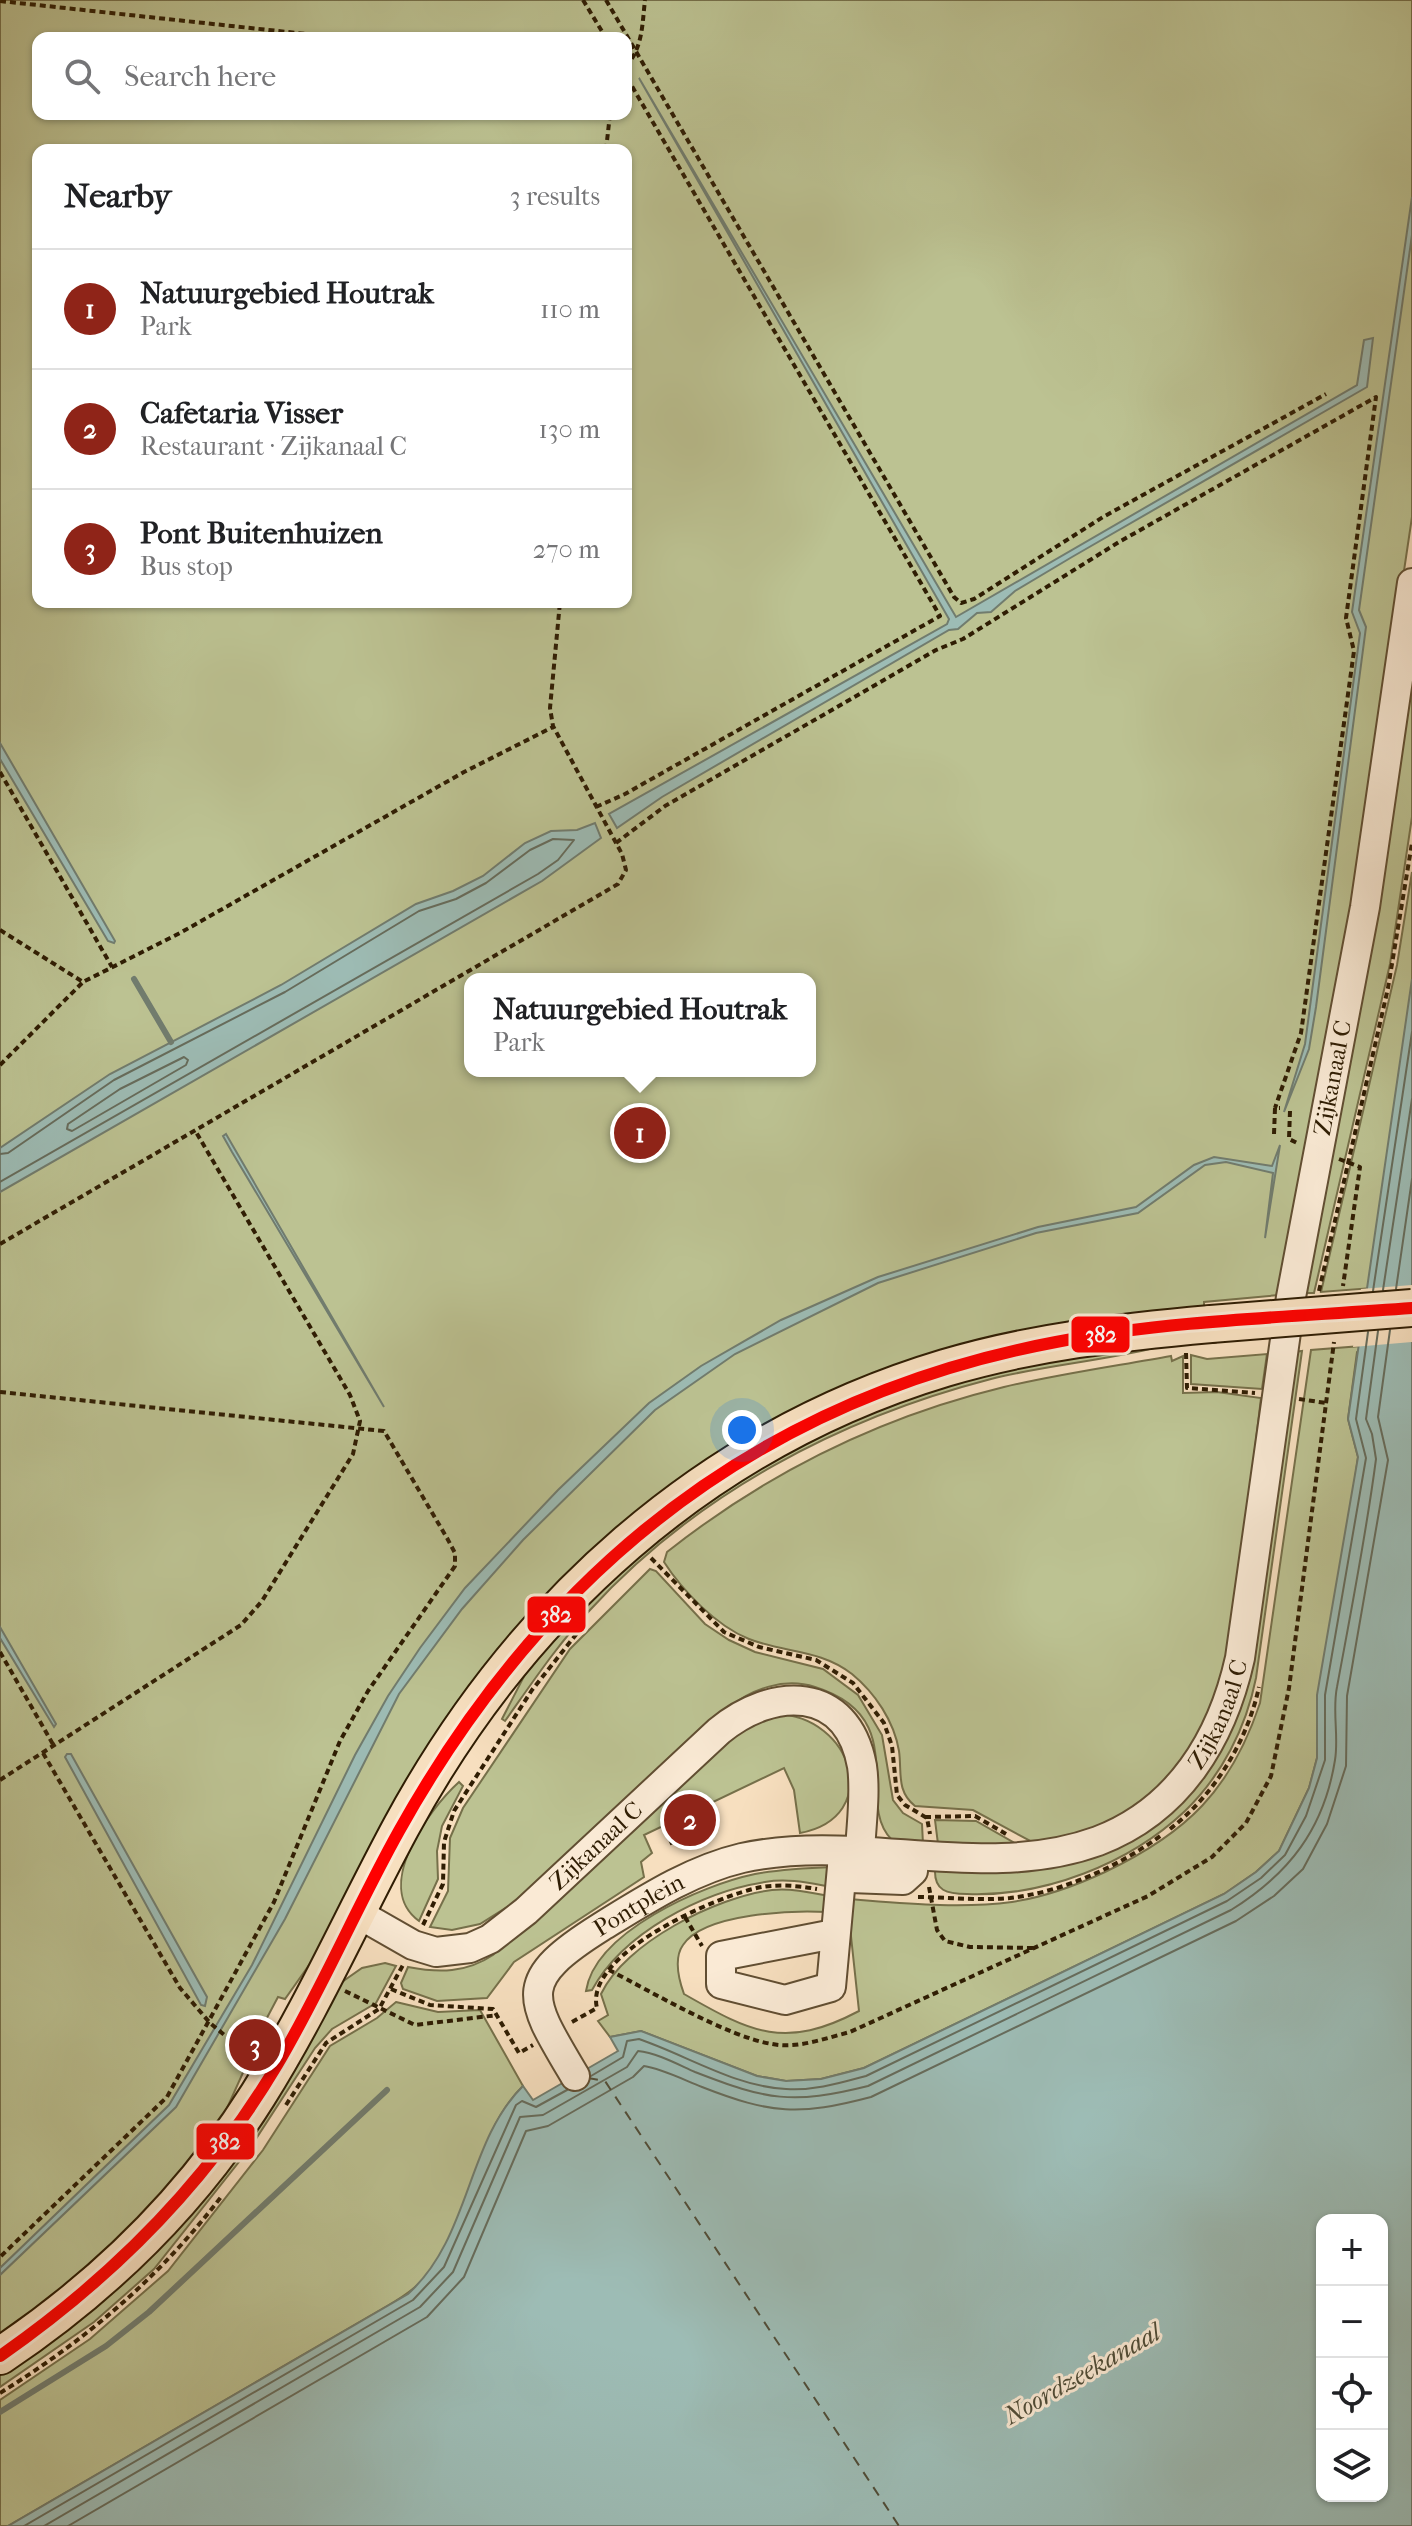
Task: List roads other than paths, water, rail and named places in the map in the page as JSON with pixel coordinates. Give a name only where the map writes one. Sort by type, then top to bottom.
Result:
[{"type":"main road","points":[[0,2356],[70,2306],[137,2246],[215,2158],[272,2072],[448,1745],[521,1647],[604,1560],[716,1474],[826,1413],[948,1367],[1054,1342],[1199,1336],[1412,1308]]},
{"type":"street","name":"Zijkanaal C","points":[[357,1913],[413,1945],[447,1952],[490,1939],[526,1911],[719,1731],[749,1708],[777,1700],[804,1701],[824,1709],[838,1719],[854,1742],[862,1769],[860,1853],[922,1858],[1039,1855],[1110,1835],[1168,1797],[1210,1744],[1233,1687],[1244,1630],[1291,1297],[1365,907],[1412,583]]},
{"type":"street","name":"Pontplein","points":[[575,2076],[550,2035],[536,2003],[536,1991],[543,1974],[584,1938],[687,1878],[743,1858],[795,1853],[860,1853]]},
{"type":"street","points":[[834,1934],[721,1956],[721,1984],[785,2000],[831,1987],[842,1867],[850,1878],[903,1880],[922,1858]]},
{"type":"water","points":[[639,78],[956,617],[1357,385],[1364,340],[1373,338],[1367,387],[1015,591],[991,612],[977,613],[958,629],[949,630],[662,797],[617,828],[609,814],[947,624],[949,619]]},
{"type":"water","points":[[1412,197],[1412,235],[1359,610],[1366,627],[1316,1007],[1309,1049],[1284,1112],[1305,1044],[1360,633],[1352,612]]},
{"type":"water","points":[[0,743],[114,943],[108,941],[0,759]]},
{"type":"water","points":[[595,823],[601,838],[542,881],[0,1192],[0,1148],[110,1074],[281,985],[416,904],[483,876],[525,843],[551,831],[577,830]]},
{"type":"water","name":"Noordzeekanaal","points":[[1412,979],[1412,2526],[8,2526],[408,2294],[429,2271],[445,2245],[478,2161],[504,2109],[523,2086],[533,2100],[618,2051],[610,2037],[641,2031],[757,2076],[786,2081],[821,2079],[864,2068],[1224,1894],[1256,1872],[1279,1851],[1309,1788],[1317,1758],[1317,1695],[1358,1457],[1348,1419]]},
{"type":"water","points":[[226,1134],[384,1407],[232,1152],[223,1136]]},
{"type":"water","points":[[1280,1145],[1265,1238],[1273,1173],[1226,1162],[1205,1165],[1138,1213],[1036,1233],[878,1283],[735,1354],[655,1410],[523,1540],[462,1609],[399,1694],[285,1919],[176,2107],[0,2275],[0,2268],[169,2105],[252,1965],[355,1755],[388,1696],[420,1648],[465,1588],[558,1490],[649,1403],[701,1366],[781,1320],[878,1277],[1038,1227],[1136,1207],[1194,1165],[1214,1157],[1272,1166]]},
{"type":"water","points":[[0,1627],[56,1724],[54,1727],[0,1638]]},
{"type":"water","points":[[71,1754],[207,1997],[205,2006],[201,2005],[65,1757]]},
{"type":"waterway","points":[[134,979],[171,1042]]},
{"type":"waterway","points":[[0,2412],[106,2346],[149,2312],[387,2090]]},
{"type":"place","name":"Natuurgebied Houtrak","points":[[640,1133]]},
{"type":"place","name":"Cafetaria Visser","points":[[690,1820]]},
{"type":"place","name":"Pont Buitenhuizen","points":[[255,2045]]}]
